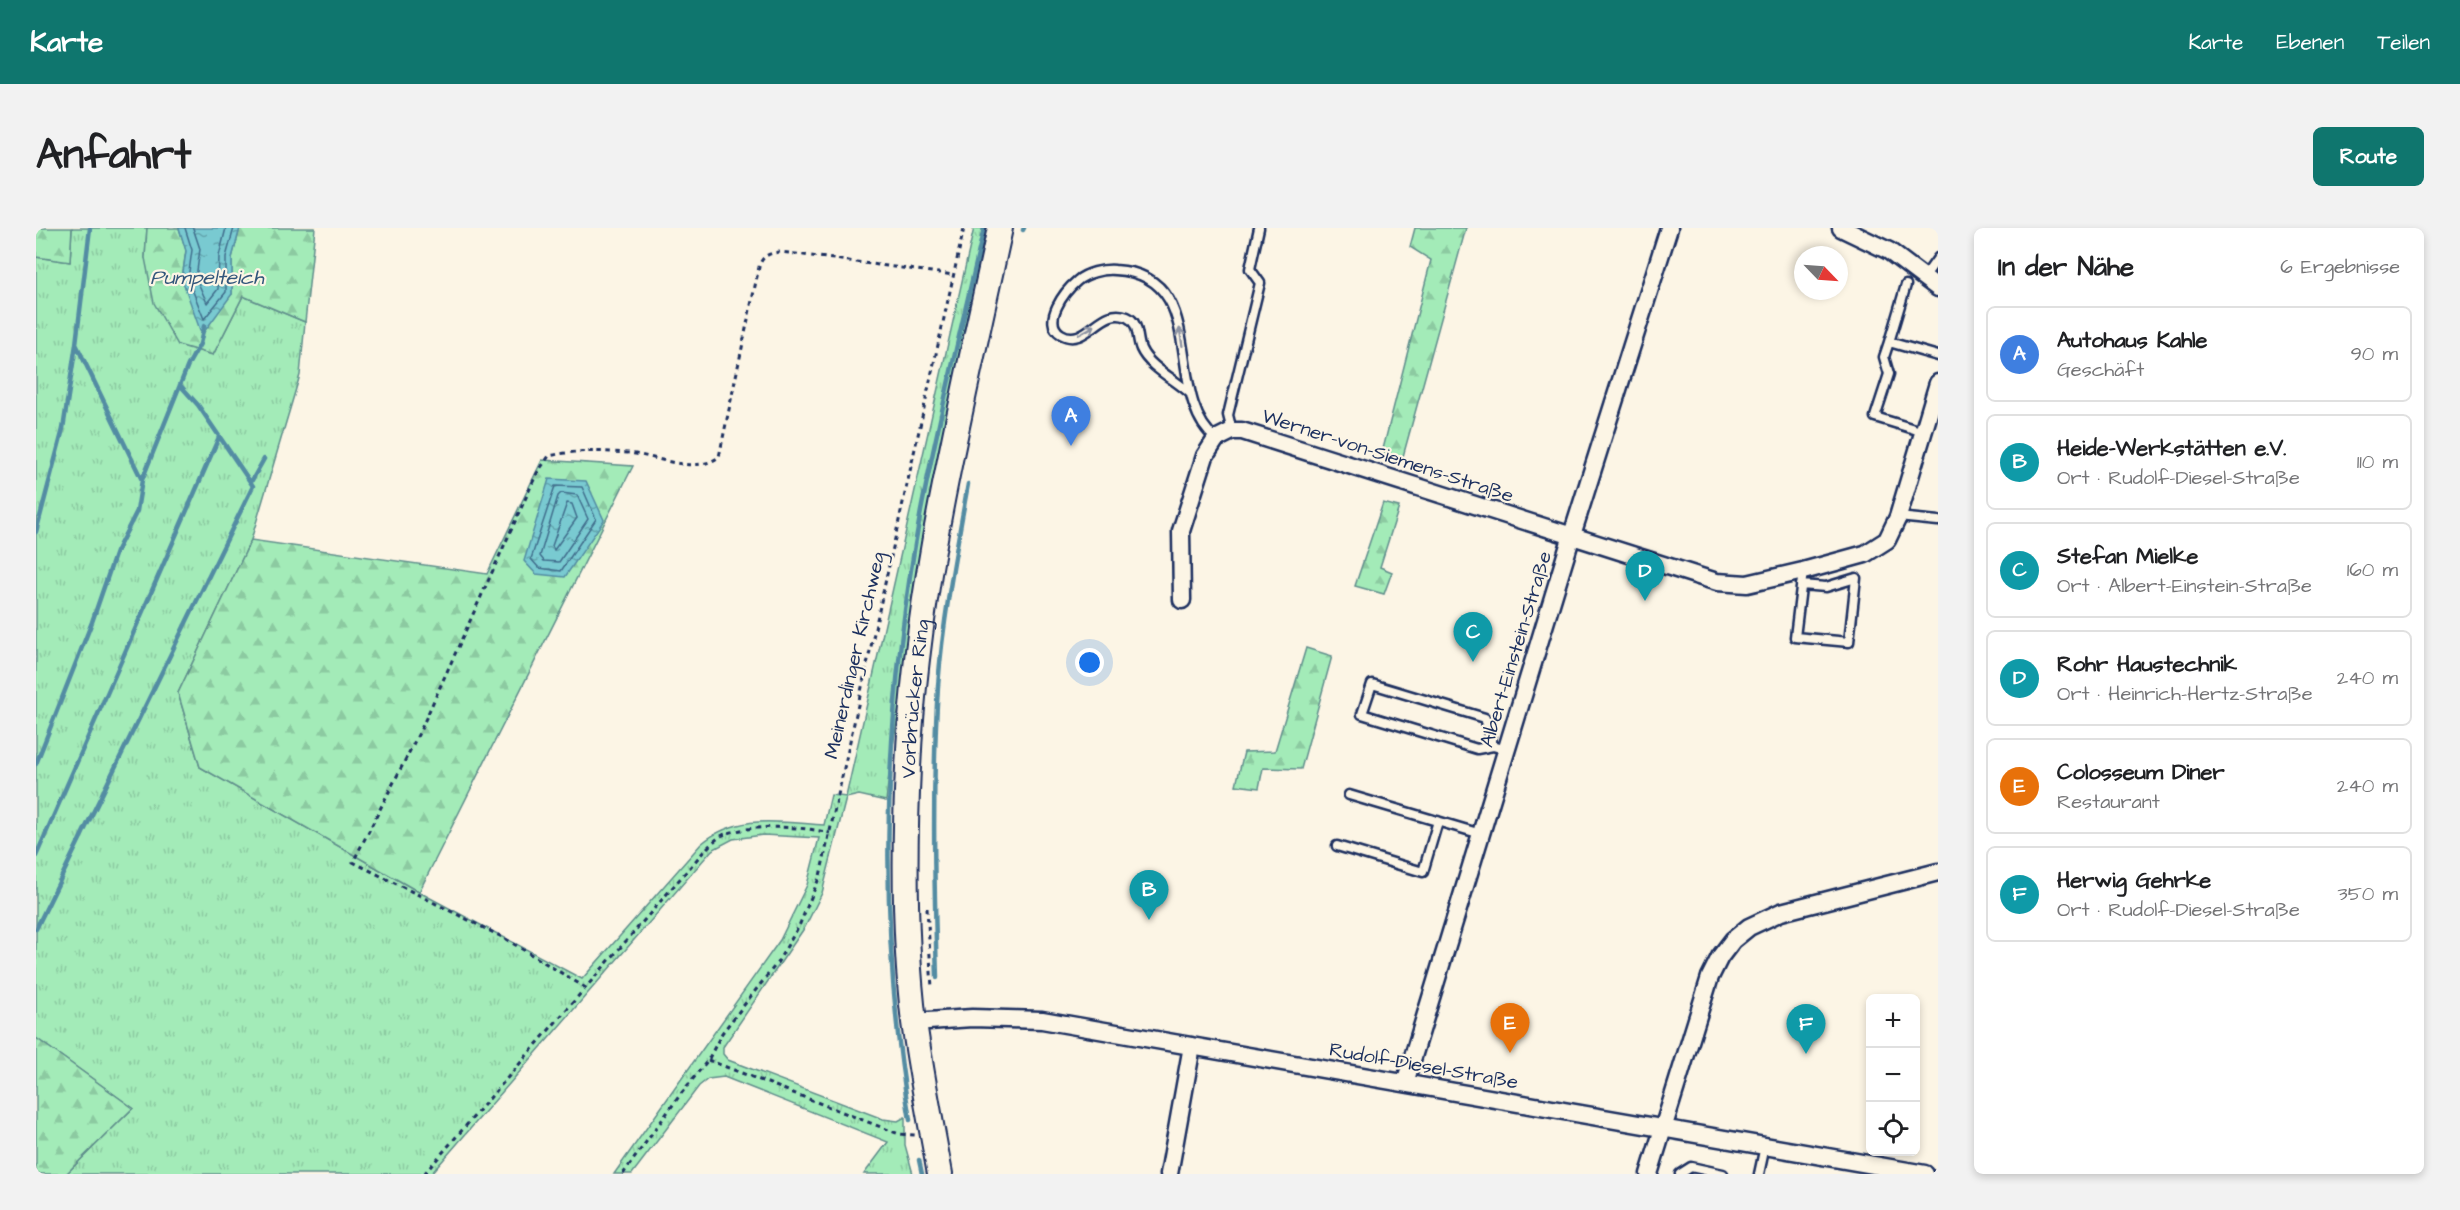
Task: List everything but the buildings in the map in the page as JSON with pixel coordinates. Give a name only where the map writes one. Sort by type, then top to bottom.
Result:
[{"type":"main road","name":"Vorbrücker Ring","points":[[940,1174],[914,1022],[906,891],[908,768],[923,615],[946,479],[1000,228]]},
{"type":"street","name":"Albert-Einstein-Straße","points":[[1405,1083],[1481,834],[1500,748],[1572,535],[1669,228]]},
{"type":"street","points":[[1841,228],[1889,251],[1938,288]]},
{"type":"street","name":"Werner-von-Siemens-Straße","points":[[1216,439],[1232,431],[1242,431],[1717,582],[1747,584],[1802,578],[1865,554],[1887,540],[1898,517],[1938,383]]},
{"type":"street","points":[[1182,600],[1181,531],[1205,456],[1216,439]]},
{"type":"street","points":[[1649,1174],[1710,977],[1720,957],[1733,940],[1749,927],[1781,912],[1938,872]]},
{"type":"street","name":"Rudolf-Diesel-Straße","points":[[914,1022],[972,1018],[1021,1018],[1765,1146],[1889,1171],[1925,1174]]},
{"type":"street","points":[[1169,1174],[1192,1046]]},
{"type":"lane","points":[[1232,431],[1228,415],[1260,283],[1250,268],[1259,228]]},
{"type":"lane","points":[[1925,276],[1938,258]]},
{"type":"lane","points":[[1191,394],[1153,365],[1141,350],[1136,325],[1127,317],[1113,315],[1101,320],[1092,330],[1071,337],[1063,336],[1056,330],[1053,321],[1055,310],[1077,280],[1095,272],[1114,270],[1132,272],[1150,280],[1164,293],[1174,308],[1181,332],[1197,419],[1216,439]]},
{"type":"lane","points":[[1906,285],[1884,357],[1888,374],[1875,417],[1924,432]]},
{"type":"lane","points":[[1889,342],[1938,356]]},
{"type":"lane","points":[[1898,517],[1938,521]]},
{"type":"lane","points":[[1802,578],[1826,586],[1856,579],[1849,642],[1795,637],[1802,578]]},
{"type":"lane","points":[[1372,684],[1485,718],[1500,748],[1477,749],[1362,714],[1372,684]]},
{"type":"lane","points":[[1348,795],[1481,834]]},
{"type":"lane","points":[[1337,846],[1423,872],[1438,822]]},
{"type":"lane","points":[[1759,1174],[1765,1146]]},
{"type":"lane","points":[[1680,1174],[1691,1167],[1723,1174]]},
{"type":"path","name":"Meinerdinger Kirchweg","points":[[623,1174],[708,1060],[722,1033],[777,963],[799,926],[820,876],[964,228]]},
{"type":"path","points":[[586,988],[504,938],[353,862],[421,729],[537,473],[549,456],[573,451],[629,454],[697,466],[709,464],[719,457],[761,259],[770,253],[781,252],[954,275]]},
{"type":"path","points":[[424,1174],[705,850],[722,836],[748,830],[786,828],[830,832]]},
{"type":"path","points":[[927,897],[933,999]]},
{"type":"path","points":[[708,1060],[899,1134],[914,1136],[932,1132]]},
{"type":"green space","points":[[36,228],[72,228],[70,262],[36,257]]},
{"type":"green space","points":[[72,228],[147,228],[145,258],[213,355],[243,296],[305,322],[300,375],[251,540],[178,693],[200,767],[419,892],[582,979],[701,844],[715,834],[729,828],[759,822],[824,825],[831,795],[846,797],[974,228],[988,228],[938,479],[891,757],[886,801],[859,795],[846,798],[822,893],[805,927],[723,1047],[723,1054],[728,1060],[883,1119],[898,1121],[905,1117],[905,1145],[913,1174],[864,1174],[888,1142],[724,1077],[708,1079],[699,1086],[632,1174],[614,1174],[780,940],[807,885],[819,838],[763,835],[733,839],[712,850],[431,1174],[66,1174],[133,1108],[36,1038],[36,257],[70,262]]},
{"type":"green space","points":[[147,228],[179,228],[186,250],[182,279],[232,294],[232,258],[240,228],[315,228],[305,322],[243,296],[213,355],[178,345],[154,303],[145,258]]},
{"type":"green space","points":[[1415,228],[1466,228],[1402,460],[1382,453],[1431,260],[1410,247]]},
{"type":"green space","points":[[542,460],[633,466],[419,892],[200,767],[178,693],[251,540],[487,574]]},
{"type":"green space","points":[[1383,503],[1399,507],[1380,567],[1392,572],[1384,594],[1355,586]]},
{"type":"green space","points":[[1306,648],[1332,656],[1301,769],[1263,768],[1259,788],[1236,785],[1244,752],[1275,751]]},
{"type":"green space","points":[[36,1038],[133,1108],[66,1174],[36,1174]]},
{"type":"water","name":"Pumpelteich","points":[[179,228],[240,228],[232,258],[232,294],[204,332],[200,330],[182,279],[186,251]]},
{"type":"water","points":[[549,479],[586,481],[604,520],[565,577],[536,574],[524,561]]},
{"type":"waterway","points":[[36,764],[92,622],[116,552],[137,511],[142,480],[76,344],[90,228]]},
{"type":"waterway","points":[[910,1120],[899,1045],[892,969],[889,892],[892,738],[899,662],[921,511],[984,228]]},
{"type":"waterway","points":[[142,480],[188,365],[200,344],[204,326]]},
{"type":"waterway","points":[[36,532],[63,429],[76,344]]},
{"type":"waterway","points":[[36,929],[253,486],[198,405],[180,385]]},
{"type":"waterway","points":[[36,856],[219,437]]},
{"type":"waterway","points":[[251,482],[264,459]]},
{"type":"waterway","points":[[937,978],[934,832],[938,686],[947,610],[968,484]]},
{"type":"waterway","points":[[919,1160],[922,1174]]},
{"type":"place","name":"Autohaus Kahle","points":[[1071,446]]},
{"type":"place","name":"Rohr Haustechnik","points":[[1645,601]]},
{"type":"place","name":"Stefan Mielke","points":[[1473,662]]},
{"type":"place","name":"Heide-Werkstätten e.V.","points":[[1149,920]]},
{"type":"place","name":"Colosseum Diner","points":[[1510,1053]]},
{"type":"place","name":"Herwig Gehrke","points":[[1806,1054]]}]
